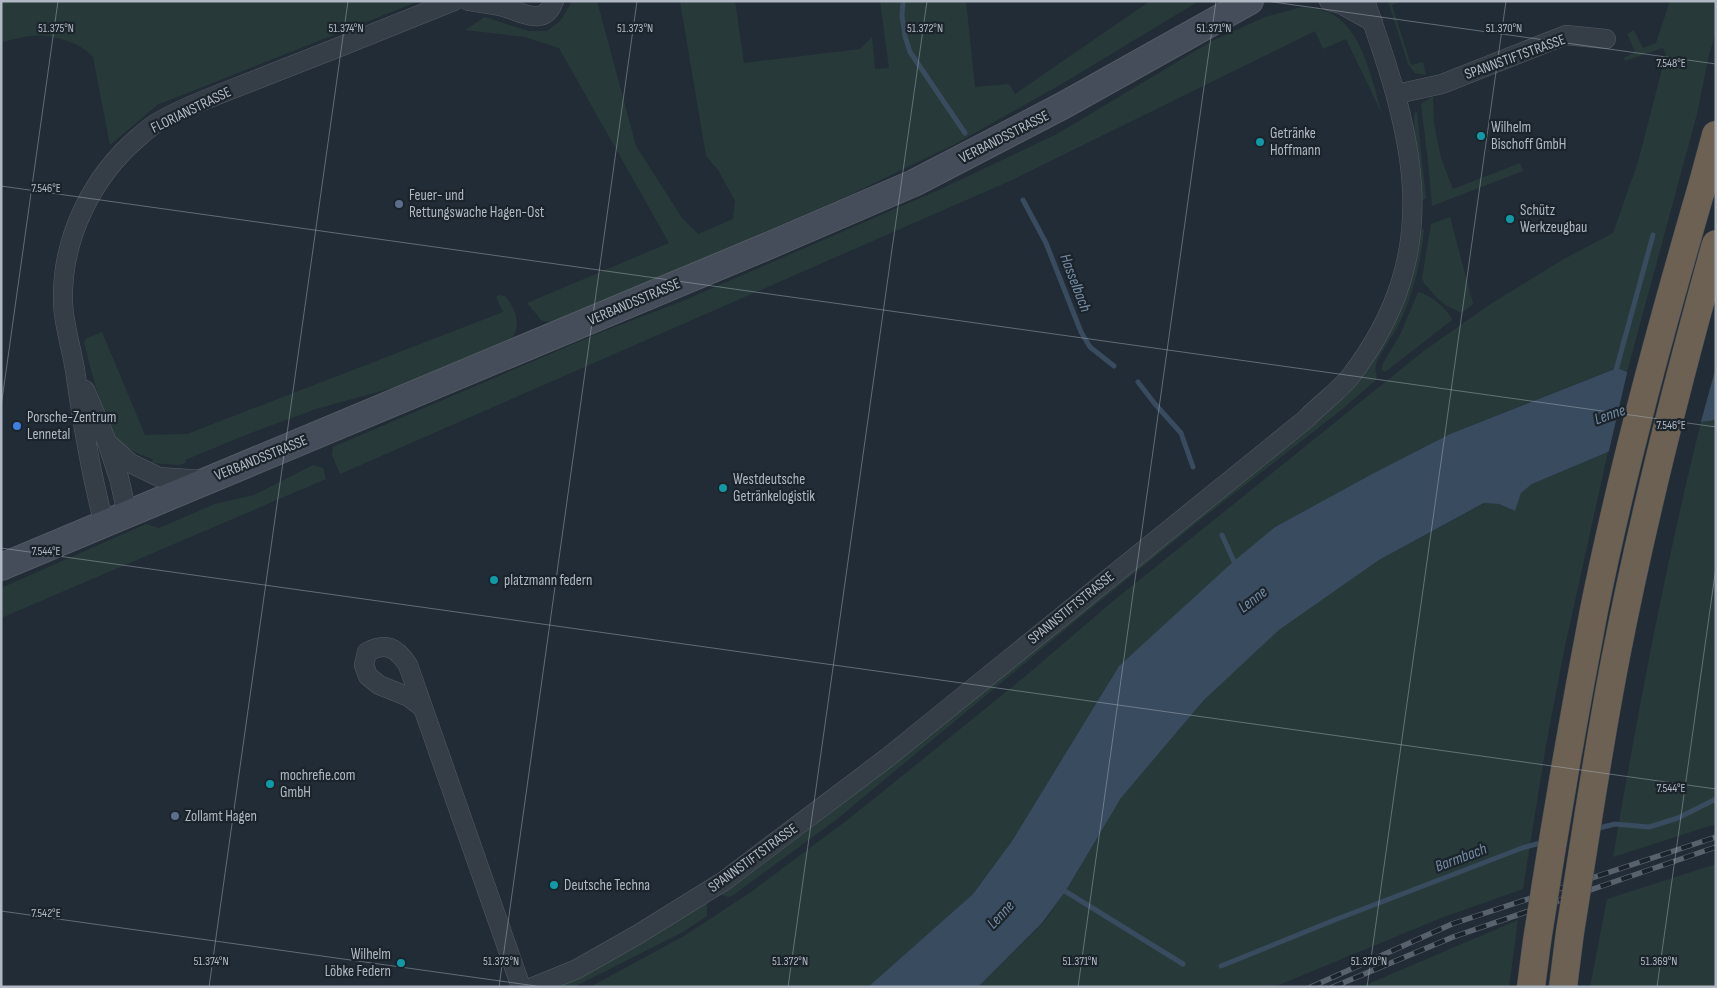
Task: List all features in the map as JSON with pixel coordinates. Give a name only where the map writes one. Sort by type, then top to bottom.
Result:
[{"type":"highway","points":[[1531,987],[1566,764],[1595,609],[1662,327],[1716,135]]},
{"type":"highway","points":[[1563,987],[1594,778],[1616,655],[1663,447],[1716,244]]},
{"type":"main road","name":"VERBANDSSTRASSE","points":[[1,566],[914,183],[1064,105],[1250,1]]},
{"type":"street","name":"FLORIANSTRASSE","points":[[116,518],[93,484],[63,303],[70,248],[74,232],[87,201],[107,170],[128,146],[154,124],[200,102],[454,1]]},
{"type":"street","points":[[468,1],[502,6],[529,16],[542,16],[549,11],[554,1]]},
{"type":"street","points":[[1329,1],[1341,4],[1373,22]]},
{"type":"street","name":"SPANNSTIFTSTRASSE","points":[[532,987],[577,970],[724,881],[887,758],[1306,419],[1348,379],[1374,343],[1396,298],[1408,257],[1413,216],[1408,142],[1397,94],[1365,1]]},
{"type":"street","name":"SPANNSTIFTSTRASSE","points":[[1397,94],[1442,84],[1566,35],[1606,39]]},
{"type":"street","name":"FLORIANSTRASSE","points":[[75,369],[107,442],[119,478],[116,518]]},
{"type":"street","name":"FLORIANSTRASSE","points":[[107,442],[130,463],[159,477],[208,480]]},
{"type":"street","points":[[422,708],[521,987]]},
{"type":"green space","points":[[1,1],[419,1],[157,105],[110,145],[93,57],[77,45],[50,37],[22,37],[1,42]]},
{"type":"green space","points":[[571,1],[597,1],[636,146],[682,218],[698,234],[733,219],[735,201],[718,170],[706,156],[680,1],[735,1],[744,63],[860,49],[872,37],[875,69],[889,68],[880,1],[966,1],[975,87],[1009,84],[1015,94],[1150,1],[1199,1],[1065,82],[957,143],[852,194],[556,322],[542,321],[527,303],[669,243],[559,48],[525,37],[465,30],[485,17],[528,31],[547,31],[561,20]]},
{"type":"green space","points":[[1388,1],[1402,1],[1392,5],[1411,65],[1423,62],[1426,75],[1415,73],[1408,64]]},
{"type":"green space","points":[[1670,1],[1716,1],[1716,32],[1709,55],[1697,114],[1627,372],[1616,368],[1450,434],[1275,527],[1119,666],[1012,841],[973,894],[868,987],[590,987],[684,936],[751,892],[846,821],[912,768],[1022,679],[1112,602],[1425,350],[1489,305],[1562,260],[1613,233],[1638,162],[1666,54],[1663,48],[1625,61],[1624,58],[1635,52],[1627,34],[1634,30],[1643,48],[1656,43]]},
{"type":"green space","points":[[1302,7],[1330,13],[1347,27],[1355,38],[1367,63],[1383,116],[1346,39],[1323,49],[1315,31],[1012,180],[340,474],[332,455],[333,447],[597,334],[685,300],[941,189],[1057,134],[1212,41],[1265,17]]},
{"type":"green space","points":[[1433,96],[1434,124],[1441,158],[1453,189],[1520,163],[1523,171],[1432,206],[1421,104]]},
{"type":"green space","points":[[1415,112],[1417,113],[1426,199],[1421,200],[1414,123]]},
{"type":"green space","points":[[1450,217],[1473,304],[1462,313],[1447,306],[1436,297],[1422,278],[1431,224]]},
{"type":"green space","points":[[1421,229],[1424,230],[1423,242],[1412,290],[1399,324],[1377,361],[1376,380],[1340,411],[1204,517],[1078,619],[836,820],[732,896],[728,897],[720,894],[815,825],[1033,649],[1363,374],[1385,340],[1402,305],[1418,249]]},
{"type":"green space","points":[[1418,292],[1438,303],[1452,320],[1385,372],[1382,370],[1382,365],[1400,335]]},
{"type":"green space","points":[[499,295],[505,296],[515,313],[516,330],[509,341],[403,385],[316,409],[248,434],[185,460],[186,463],[179,465],[152,463],[153,459],[139,454],[119,440],[113,432],[102,407],[84,342],[87,338],[102,332],[145,435],[187,434],[503,312],[496,297]]},
{"type":"green space","points":[[1716,420],[1716,824],[1613,857],[1653,639],[1688,476],[1701,422]]},
{"type":"green space","points":[[1608,452],[1564,651],[1546,745],[1523,889],[1441,918],[1274,987],[978,987],[1043,923],[1065,892],[1121,798],[1204,700],[1279,630],[1379,560],[1485,503],[1499,504],[1514,511],[1521,493],[1532,484]]},
{"type":"green space","points":[[313,465],[323,468],[326,479],[1,618],[1,588],[146,524],[159,528],[215,504],[254,495]]},
{"type":"green space","points":[[1716,864],[1716,987],[1590,987],[1607,899]]},
{"type":"green space","points":[[707,902],[707,916],[683,932],[574,987],[553,987],[632,947]]},
{"type":"green space","points":[[1518,920],[1509,987],[1361,987]]},
{"type":"water","name":"Lenne","points":[[1716,336],[1716,420],[1701,422],[1608,452],[1532,484],[1521,493],[1515,511],[1499,504],[1484,503],[1379,560],[1279,630],[1204,700],[1121,798],[1065,892],[1042,923],[978,987],[868,987],[973,894],[1012,841],[1119,666],[1234,561],[1275,527],[1450,434],[1617,368],[1627,372]]},
{"type":"pier","points":[[1716,334],[1716,367],[1700,425],[1608,455],[1628,369]]},
{"type":"waterway","name":"Hasselbach","points":[[903,1],[902,16],[910,52],[965,133]]},
{"type":"waterway","name":"Hasselbach","points":[[1023,200],[1046,243],[1081,332],[1090,347],[1114,366]]},
{"type":"waterway","points":[[1615,374],[1653,235]]},
{"type":"waterway","name":"Hasselbach","points":[[1138,382],[1181,433],[1193,467]]},
{"type":"waterway","name":"Hasselbach","points":[[1222,535],[1236,566]]},
{"type":"waterway","name":"Barmbach","points":[[1595,829],[1615,824],[1649,827],[1678,818],[1716,799]]},
{"type":"waterway","name":"Barmbach","points":[[1221,966],[1522,848],[1544,842]]},
{"type":"waterway","name":"Barmbach","points":[[1060,888],[1183,964]]},
{"type":"railway","points":[[1311,987],[1452,924],[1716,837]]},
{"type":"railway","points":[[1333,987],[1453,937],[1716,847]]},
{"type":"place","name":"Wilhelm Bischoff GmbH","points":[[1481,136]]},
{"type":"place","name":"Getränke Hoffmann","points":[[1260,142]]},
{"type":"place","name":"Feuer- und Rettungswache Hagen-Ost","points":[[399,204]]},
{"type":"place","name":"Schütz Werkzeugbau","points":[[1510,219]]},
{"type":"place","name":"Porsche-Zentrum Lennetal","points":[[17,426]]},
{"type":"place","name":"Westdeutsche Getränkelogistik","points":[[723,488]]},
{"type":"place","name":"platzmann federn","points":[[494,580]]},
{"type":"place","name":"mochrefie.com GmbH","points":[[270,784]]},
{"type":"place","name":"Zollamt Hagen","points":[[175,816]]},
{"type":"place","name":"Deutsche Techna","points":[[554,885]]},
{"type":"place","name":"Wilhelm Löbke Federn","points":[[401,963]]}]
